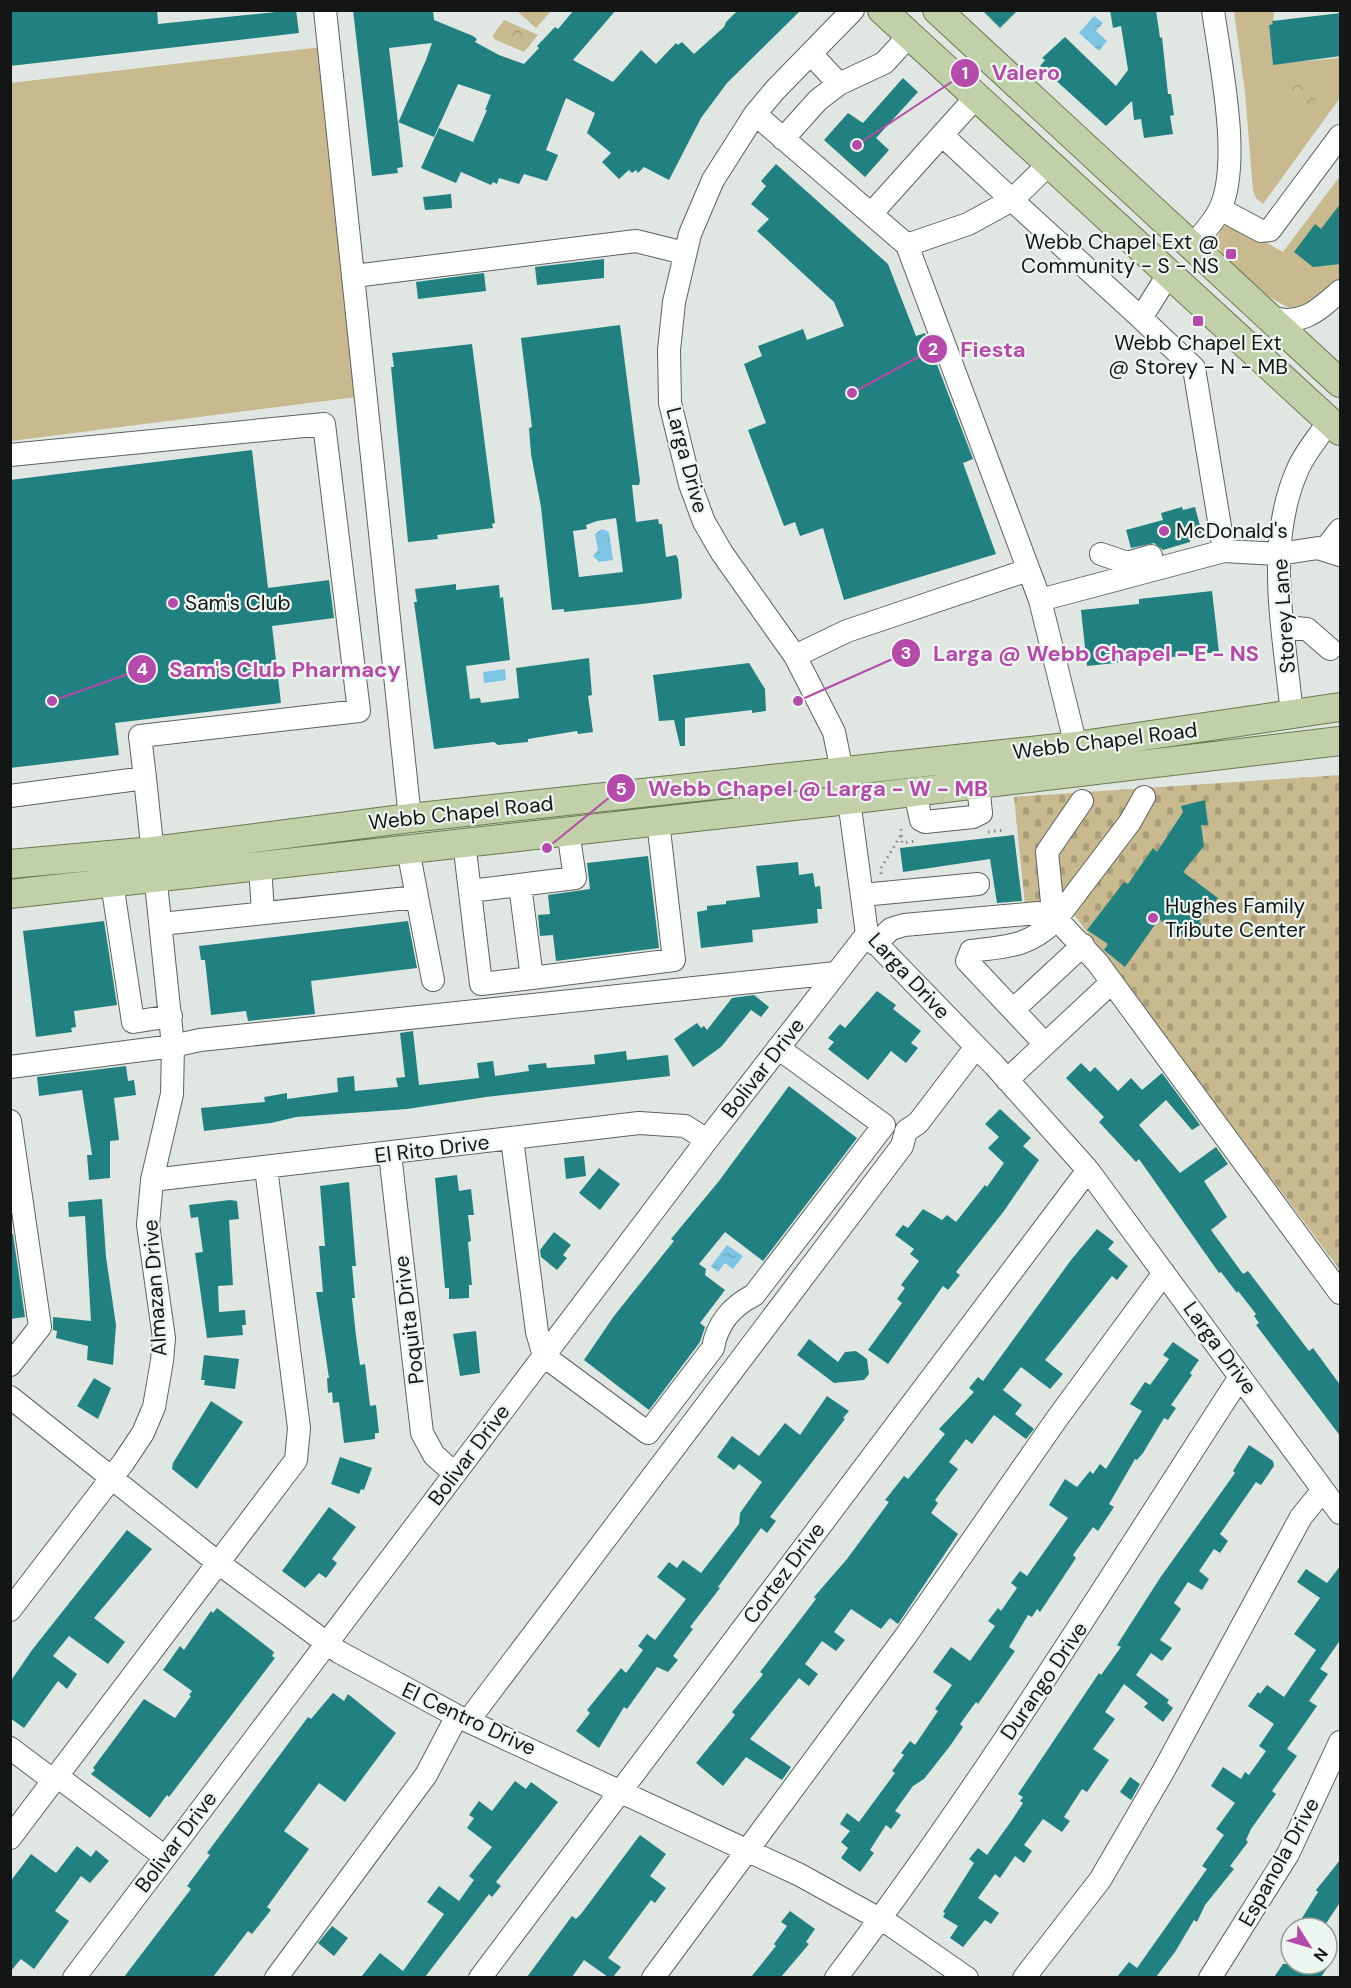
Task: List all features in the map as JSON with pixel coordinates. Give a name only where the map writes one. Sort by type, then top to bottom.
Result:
[{"type":"main road","points":[[882,10],[1168,275],[1337,418]]},
{"type":"main road","points":[[937,10],[1265,316],[1341,383]]},
{"type":"main road","points":[[1168,275],[1192,246]]},
{"type":"main road","name":"Webb Chapel Road","points":[[10,864],[260,866],[978,785],[1079,760],[1341,707]]},
{"type":"main road","points":[[1292,716],[1295,747]]},
{"type":"main road","name":"Webb Chapel Road","points":[[10,894],[112,883],[154,864],[410,818],[843,772],[1295,747],[1341,741]]},
{"type":"main road","points":[[564,802],[568,831]]},
{"type":"street","points":[[325,10],[410,818]]},
{"type":"street","name":"Larga Drive","points":[[853,10],[755,114],[713,180],[684,253],[674,302],[669,350],[670,403],[683,460],[704,522],[722,554],[795,656],[834,732],[843,772],[871,939],[1008,1080],[1088,1170],[1341,1514]]},
{"type":"street","points":[[1192,246],[1220,209],[1225,192],[1229,141],[1213,10]]},
{"type":"street","points":[[783,139],[818,100],[839,84],[884,63],[909,36]]},
{"type":"street","points":[[810,54],[839,84]]},
{"type":"street","points":[[871,214],[976,97]]},
{"type":"street","points":[[755,114],[907,245],[1040,600],[1079,760]]},
{"type":"street","points":[[942,135],[1194,368],[1222,542]]},
{"type":"street","points":[[1220,209],[1261,231],[1270,230],[1341,136]]},
{"type":"street","points":[[907,245],[968,224],[1012,200],[1049,164]]},
{"type":"street","points":[[354,276],[636,241],[684,253]]},
{"type":"street","points":[[1141,318],[1168,275]]},
{"type":"street","points":[[1265,316],[1278,321],[1306,318],[1341,291]]},
{"type":"street","name":"Storey Lane","points":[[1292,716],[1279,554],[1282,518],[1297,470],[1337,418]]},
{"type":"street","name":"Almazan Drive","points":[[10,455],[324,424],[359,711],[140,736],[173,1046],[172,1094],[152,1180],[148,1225],[164,1338],[162,1361],[154,1407],[143,1433],[111,1479],[10,1610]]},
{"type":"street","points":[[1101,554],[1127,562],[1222,542],[1279,554],[1318,548],[1333,552],[1341,530]]},
{"type":"street","points":[[1040,600],[1222,542]]},
{"type":"street","points":[[795,656],[848,630],[1028,570]]},
{"type":"street","points":[[1284,627],[1307,629],[1330,649]]},
{"type":"street","points":[[10,796],[145,778]]},
{"type":"street","points":[[1045,1044],[967,961],[971,951],[1025,943],[1037,938],[1054,922],[1130,822],[1144,797]]},
{"type":"street","points":[[1054,922],[1047,852],[1082,801]]},
{"type":"street","points":[[464,843],[481,984],[674,960],[658,821]]},
{"type":"street","points":[[470,891],[575,878],[568,831]]},
{"type":"street","points":[[408,849],[433,980]]},
{"type":"street","points":[[260,866],[263,913]]},
{"type":"street","points":[[112,883],[133,1022],[171,1016]]},
{"type":"street","points":[[862,895],[978,884]]},
{"type":"street","points":[[520,885],[532,978]]},
{"type":"street","points":[[161,924],[417,897]]},
{"type":"street","name":"Bolivar Drive","points":[[74,1977],[707,1140],[836,974],[871,939],[904,925],[1038,913],[1054,922]]},
{"type":"street","points":[[1054,922],[1062,925],[1083,945],[1112,982],[1341,1293]]},
{"type":"street","points":[[1012,1010],[1083,945]]},
{"type":"street","points":[[10,1067],[173,1046],[200,1040],[836,974]]},
{"type":"street","points":[[1008,1080],[1112,982]]},
{"type":"street","points":[[276,1977],[426,1775],[462,1718],[902,1146],[906,1131],[918,1122],[976,1047]]},
{"type":"street","points":[[512,1139],[537,1332],[544,1356],[648,1433],[713,1348],[716,1332],[738,1304],[754,1295],[884,1125],[778,1048]]},
{"type":"street","points":[[10,1120],[40,1327],[10,1365]]},
{"type":"street","name":"El Rito Drive","points":[[152,1180],[390,1154],[639,1123],[685,1126],[707,1140]]},
{"type":"street","name":"Poquita Drive","points":[[390,1154],[422,1433],[434,1455],[455,1474]]},
{"type":"street","points":[[10,1838],[296,1460],[299,1428],[266,1168]]},
{"type":"street","name":"Cortez Drive","points":[[480,1977],[1088,1170]]},
{"type":"street","points":[[653,1977],[905,1637],[1056,1420],[1164,1273]]},
{"type":"street","name":"Durango Drive","points":[[836,1977],[961,1804],[1105,1589],[1240,1377]]},
{"type":"street","name":"El Centro Drive","points":[[10,1397],[217,1562],[326,1644],[375,1674],[462,1718],[800,1875],[880,1919],[967,1977]]},
{"type":"street","points":[[1024,1977],[1100,1880],[1164,1770],[1300,1517],[1323,1490]]},
{"type":"street","name":"Espanola Drive","points":[[1210,1977],[1288,1854],[1341,1742]]},
{"type":"street","points":[[10,1748],[165,1857]]},
{"type":"path","points":[[881,881],[881,868],[901,835]]},
{"type":"green space","points":[[517,11],[551,11],[536,28]]},
{"type":"green space","points":[[1234,11],[1274,11],[1273,24],[1269,25],[1273,64],[1340,58],[1340,98],[1263,204],[1256,198],[1253,191],[1245,92]]},
{"type":"green space","points":[[504,20],[538,35],[524,52],[494,39],[493,35]]},
{"type":"green space","points":[[322,47],[357,397],[11,441],[10,83]]},
{"type":"green space","points":[[1302,75],[1313,77],[1320,83],[1314,107],[1306,107],[1292,93],[1287,81],[1291,77]]},
{"type":"green space","points":[[1340,176],[1340,280],[1321,297],[1304,308],[1291,308],[1269,296],[1243,276],[1224,257],[1218,242],[1219,234],[1230,222],[1283,252]]},
{"type":"green space","points":[[1340,775],[1340,1270],[1066,904],[1025,905],[1014,797]]},
{"type":"water","points":[[1094,16],[1103,23],[1096,31],[1107,41],[1099,51],[1079,33]]},
{"type":"water","points":[[602,529],[609,532],[613,560],[599,562],[593,556],[598,550],[595,534]]},
{"type":"water","points":[[505,669],[506,680],[484,683],[483,672]]},
{"type":"water","points":[[727,1245],[743,1256],[733,1269],[725,1263],[718,1272],[711,1266]]},
{"type":"building","points":[[10,10],[157,10],[158,24],[296,10],[299,33],[10,66]]},
{"type":"building","points":[[353,10],[433,10],[434,20],[473,36],[477,39],[475,42],[499,55],[524,64],[539,48],[537,46],[555,27],[558,29],[574,10],[616,10],[573,60],[613,82],[641,50],[656,64],[676,43],[678,45],[682,42],[694,54],[724,27],[738,10],[801,10],[727,83],[701,118],[669,180],[644,167],[638,173],[636,170],[632,173],[629,170],[619,179],[602,162],[611,153],[587,133],[595,113],[566,98],[546,150],[558,155],[547,181],[524,174],[519,184],[499,178],[497,184],[493,182],[491,185],[461,172],[456,183],[421,168],[439,128],[473,142],[491,95],[458,84],[434,137],[398,122],[432,43],[389,48],[403,167],[397,168],[398,173],[372,176]]},
{"type":"building","points":[[982,10],[1018,10],[1000,28]]},
{"type":"building","points":[[1110,10],[1156,10],[1160,38],[1162,37],[1168,94],[1171,94],[1174,115],[1170,116],[1173,134],[1144,138],[1141,119],[1134,120],[1132,101],[1106,126],[1040,66],[1045,60],[1042,58],[1065,37],[1116,86],[1128,70],[1121,26],[1113,28]]},
{"type":"building","points":[[1341,13],[1341,56],[1273,65],[1269,25],[1273,24],[1272,21]]},
{"type":"building","points":[[903,78],[918,92],[876,138],[889,150],[865,177],[824,140],[848,113],[863,123]]},
{"type":"building","points":[[776,164],[888,264],[916,336],[925,333],[973,459],[963,463],[996,554],[844,600],[823,528],[800,536],[795,522],[784,526],[748,430],[766,423],[744,364],[762,356],[758,346],[803,329],[807,340],[844,326],[834,302],[757,231],[769,219],[751,204],[766,186],[761,181]]},
{"type":"building","points":[[451,194],[452,208],[425,210],[423,197]]},
{"type":"building","points":[[1341,203],[1341,264],[1313,267],[1294,252],[1315,224],[1321,229]]},
{"type":"building","points":[[604,259],[604,278],[537,285],[535,267]]},
{"type":"building","points":[[484,273],[486,291],[418,299],[416,282]]},
{"type":"building","points":[[620,325],[640,481],[639,485],[632,485],[636,522],[658,519],[659,524],[662,524],[666,557],[676,555],[678,559],[681,599],[564,612],[564,609],[552,610],[541,507],[531,454],[529,428],[532,427],[521,338]],"holes":[[[616,518],[623,572],[579,577],[573,531],[587,529],[586,525],[597,521]]]},
{"type":"building","points":[[472,344],[495,523],[492,524],[493,528],[437,535],[438,539],[408,542],[391,367],[394,367],[392,353]]},
{"type":"building","name":"Sam's Club","points":[[252,450],[268,588],[329,580],[334,618],[272,626],[281,703],[115,723],[119,755],[10,768],[10,480]]},
{"type":"building","name":"McDonald's","points":[[1182,507],[1183,510],[1195,507],[1202,533],[1198,534],[1199,537],[1163,550],[1154,543],[1131,548],[1126,530],[1163,520],[1161,513]]},
{"type":"building","points":[[456,584],[456,590],[499,585],[500,598],[503,597],[510,660],[466,666],[470,699],[480,698],[481,703],[519,698],[516,668],[589,658],[592,695],[588,696],[593,732],[578,734],[577,731],[528,739],[528,742],[498,745],[494,742],[434,749],[414,602],[417,602],[415,589]]},
{"type":"building","points":[[1212,591],[1219,652],[1087,666],[1081,610],[1139,604],[1139,599]]},
{"type":"building","points":[[749,663],[765,689],[766,711],[752,713],[752,710],[685,718],[685,746],[680,746],[674,720],[659,721],[653,675]]},
{"type":"building","points":[[1205,800],[1208,825],[1201,825],[1204,846],[1183,872],[1218,898],[1199,922],[1202,924],[1190,941],[1159,919],[1125,967],[1104,950],[1108,944],[1087,930],[1124,882],[1128,884],[1153,848],[1157,852],[1183,812],[1181,806]]},
{"type":"building","points":[[1014,835],[1022,901],[997,903],[990,859],[903,872],[900,848]]},
{"type":"building","points":[[648,856],[659,948],[556,961],[553,935],[540,936],[538,915],[550,914],[548,895],[590,889],[587,863]]},
{"type":"building","points":[[798,862],[799,875],[813,873],[815,887],[820,886],[822,909],[817,909],[818,923],[752,930],[753,942],[701,948],[697,912],[707,910],[707,906],[726,904],[726,901],[760,897],[756,866]]},
{"type":"building","points":[[104,921],[117,1005],[74,1011],[76,1027],[71,1028],[72,1032],[36,1037],[23,931]]},
{"type":"building","points":[[408,921],[417,968],[311,981],[315,1014],[248,1021],[246,1011],[211,1015],[205,960],[201,960],[199,946]]},
{"type":"building","points":[[877,991],[896,1005],[893,1009],[921,1031],[911,1043],[918,1048],[906,1063],[891,1051],[868,1080],[828,1049],[834,1042],[828,1038],[840,1024],[845,1028]]},
{"type":"building","points":[[754,995],[769,1007],[761,1017],[751,1010],[721,1047],[693,1067],[674,1039],[697,1023],[701,1028],[704,1026],[707,1030],[732,998]]},
{"type":"building","points":[[413,1031],[419,1085],[479,1078],[477,1063],[493,1061],[495,1076],[529,1071],[528,1065],[546,1063],[547,1068],[595,1064],[594,1055],[626,1051],[627,1060],[668,1055],[670,1076],[486,1097],[407,1109],[296,1117],[271,1123],[204,1131],[201,1108],[265,1102],[264,1097],[287,1093],[287,1099],[338,1092],[337,1078],[354,1076],[355,1091],[398,1087],[396,1078],[405,1077],[400,1033]]},
{"type":"building","points":[[1081,1063],[1090,1072],[1095,1067],[1118,1091],[1131,1078],[1142,1090],[1162,1073],[1200,1125],[1192,1130],[1166,1100],[1139,1125],[1180,1173],[1216,1147],[1228,1164],[1204,1181],[1227,1217],[1211,1230],[1243,1274],[1248,1271],[1309,1351],[1313,1348],[1341,1386],[1341,1437],[1256,1325],[1259,1323],[1254,1316],[1256,1314],[1221,1272],[1219,1273],[1139,1159],[1136,1162],[1099,1122],[1104,1117],[1066,1078]]},
{"type":"building","points":[[126,1066],[128,1081],[134,1080],[136,1095],[114,1098],[119,1140],[110,1141],[110,1178],[89,1180],[87,1155],[92,1155],[82,1090],[39,1096],[37,1077]]},
{"type":"building","points":[[789,1086],[857,1138],[763,1261],[725,1232],[699,1264],[706,1269],[705,1275],[725,1290],[700,1323],[705,1327],[700,1342],[649,1410],[584,1360],[614,1316],[674,1241],[671,1239],[719,1181]]},
{"type":"building","points":[[1000,1109],[1031,1138],[1023,1146],[1039,1160],[1004,1211],[956,1272],[960,1275],[948,1290],[943,1286],[888,1364],[868,1350],[902,1303],[897,1299],[905,1288],[901,1285],[919,1261],[910,1254],[914,1249],[895,1235],[903,1225],[908,1228],[923,1209],[942,1220],[947,1215],[956,1222],[985,1185],[987,1187],[1004,1163],[988,1148],[999,1137],[985,1124]]},
{"type":"building","points":[[584,1156],[586,1176],[566,1179],[564,1158]]},
{"type":"building","points":[[599,1168],[620,1184],[600,1210],[579,1193]]},
{"type":"building","points":[[457,1175],[459,1191],[471,1189],[474,1215],[468,1215],[471,1241],[468,1242],[472,1285],[469,1285],[469,1298],[449,1299],[449,1288],[445,1288],[435,1178]]},
{"type":"building","points":[[349,1182],[356,1266],[352,1266],[355,1298],[352,1298],[356,1336],[360,1365],[365,1364],[370,1406],[376,1405],[379,1433],[375,1433],[375,1439],[344,1443],[339,1402],[333,1403],[332,1392],[328,1393],[327,1378],[329,1378],[316,1292],[323,1292],[319,1246],[325,1246],[320,1186]]},
{"type":"building","points":[[102,1199],[106,1257],[116,1325],[113,1365],[87,1360],[88,1346],[56,1338],[57,1331],[53,1330],[53,1317],[91,1321],[85,1216],[69,1217],[68,1202]]},
{"type":"building","points":[[237,1201],[239,1219],[229,1220],[233,1285],[218,1286],[219,1312],[245,1310],[246,1325],[242,1325],[243,1335],[207,1338],[195,1253],[203,1252],[198,1217],[191,1218],[189,1205]]},
{"type":"building","points":[[1097,1229],[1114,1242],[1108,1249],[1128,1266],[1117,1280],[1112,1276],[1045,1360],[1063,1374],[1050,1389],[1021,1367],[1003,1390],[1022,1405],[1015,1414],[1034,1429],[1026,1439],[994,1415],[972,1444],[966,1439],[949,1462],[958,1469],[935,1500],[938,1503],[931,1513],[958,1534],[898,1624],[890,1618],[881,1629],[851,1609],[834,1632],[845,1640],[836,1651],[822,1641],[805,1664],[818,1674],[809,1686],[799,1678],[750,1739],[791,1767],[782,1780],[746,1757],[723,1786],[696,1763],[735,1715],[732,1712],[761,1677],[763,1674],[760,1672],[816,1599],[814,1597],[847,1559],[889,1502],[885,1500],[904,1476],[908,1479],[945,1434],[939,1429],[974,1392],[969,1388],[978,1377],[983,1381],[1071,1260]]},
{"type":"building","points":[[554,1232],[571,1245],[563,1255],[567,1258],[557,1270],[541,1257],[540,1250]]},
{"type":"building","points":[[10,1234],[13,1234],[25,1317],[10,1319]]},
{"type":"building","points":[[476,1331],[480,1373],[460,1376],[453,1334]]},
{"type":"building","points":[[809,1339],[838,1362],[845,1352],[856,1351],[867,1359],[869,1374],[864,1380],[834,1383],[797,1355]]},
{"type":"building","points":[[1173,1342],[1199,1360],[1190,1373],[1192,1375],[1171,1405],[1176,1408],[1168,1420],[1164,1418],[1143,1453],[1137,1460],[1135,1459],[1109,1504],[1114,1507],[1098,1531],[1093,1527],[1073,1555],[1076,1558],[1040,1612],[1037,1609],[1032,1617],[1028,1615],[1009,1647],[1015,1651],[978,1704],[976,1702],[960,1724],[963,1727],[950,1746],[924,1779],[913,1786],[895,1811],[901,1815],[891,1829],[886,1825],[870,1850],[874,1853],[860,1872],[841,1858],[848,1848],[841,1842],[850,1831],[840,1824],[847,1813],[859,1822],[895,1773],[892,1771],[904,1755],[901,1753],[910,1741],[915,1745],[938,1711],[935,1709],[952,1685],[933,1672],[951,1647],[970,1661],[995,1626],[988,1621],[998,1608],[1001,1611],[1017,1588],[1011,1583],[1020,1571],[1027,1576],[1068,1518],[1049,1505],[1065,1479],[1077,1487],[1090,1471],[1093,1474],[1100,1464],[1106,1469],[1142,1411],[1130,1404],[1145,1382],[1150,1385],[1169,1359],[1163,1355]]},
{"type":"building","points":[[204,1355],[239,1359],[235,1389],[204,1385],[205,1380],[201,1380]]},
{"type":"building","points":[[94,1378],[111,1388],[98,1419],[77,1406]]},
{"type":"building","points":[[827,1396],[849,1411],[843,1418],[845,1419],[770,1517],[776,1521],[767,1533],[761,1528],[690,1627],[693,1629],[673,1656],[678,1660],[668,1672],[657,1667],[627,1709],[624,1707],[599,1748],[576,1731],[590,1713],[587,1710],[621,1668],[626,1673],[643,1650],[638,1646],[647,1634],[655,1640],[686,1599],[657,1577],[669,1562],[677,1568],[683,1560],[701,1573],[739,1524],[740,1513],[762,1482],[739,1464],[734,1470],[717,1457],[732,1436],[759,1456],[785,1423],[800,1435]]},
{"type":"building","points":[[211,1401],[243,1422],[197,1489],[172,1469],[173,1463]]},
{"type":"building","points":[[1249,1445],[1273,1461],[1274,1466],[1261,1485],[1256,1482],[1220,1534],[1228,1541],[1220,1553],[1214,1549],[1199,1571],[1209,1579],[1202,1590],[1188,1582],[1174,1603],[1181,1609],[1160,1640],[1172,1648],[1162,1661],[1151,1653],[1136,1675],[1169,1700],[1167,1703],[1173,1708],[1163,1722],[1144,1707],[1148,1703],[1124,1684],[1105,1712],[1115,1719],[1093,1749],[1109,1760],[1087,1792],[1082,1789],[1064,1817],[1070,1821],[1062,1832],[1043,1819],[1024,1845],[1032,1851],[1024,1863],[1015,1856],[1000,1878],[995,1874],[978,1898],[999,1913],[991,1924],[985,1920],[963,1947],[950,1938],[958,1926],[943,1917],[945,1913],[943,1912],[974,1863],[969,1859],[978,1848],[987,1855],[1012,1820],[1023,1803],[1020,1801],[1023,1797],[1018,1794],[1099,1673],[1101,1675],[1121,1647],[1117,1645],[1160,1578],[1235,1473],[1233,1471]]},
{"type":"building","points":[[340,1457],[372,1468],[364,1490],[361,1489],[359,1494],[331,1484]]},
{"type":"building","points":[[329,1507],[356,1527],[332,1559],[337,1563],[326,1578],[319,1573],[305,1588],[282,1571]]},
{"type":"building","points":[[127,1530],[152,1549],[94,1618],[125,1642],[108,1664],[69,1636],[53,1656],[77,1674],[67,1689],[58,1681],[24,1728],[10,1718],[10,1682],[32,1650]]},
{"type":"building","points":[[1341,1565],[1341,1639],[1320,1669],[1328,1674],[1309,1701],[1317,1706],[1287,1749],[1297,1756],[1272,1791],[1276,1794],[1251,1829],[1246,1840],[1248,1842],[1230,1866],[1234,1869],[1205,1905],[1197,1922],[1194,1920],[1175,1952],[1156,1977],[1117,1977],[1129,1962],[1137,1968],[1207,1869],[1202,1866],[1224,1835],[1216,1829],[1235,1803],[1211,1786],[1223,1767],[1241,1779],[1245,1772],[1249,1775],[1266,1751],[1259,1746],[1274,1724],[1248,1706],[1258,1692],[1260,1694],[1267,1685],[1284,1697],[1316,1650],[1294,1634],[1320,1598],[1297,1582],[1306,1569],[1327,1583]]},
{"type":"building","points":[[217,1608],[274,1652],[272,1656],[275,1658],[169,1797],[167,1795],[150,1818],[91,1774],[95,1770],[93,1768],[144,1699],[175,1718],[191,1696],[189,1695],[192,1691],[163,1670],[180,1646],[184,1650],[211,1611],[213,1613]]},
{"type":"building","points":[[333,1693],[344,1701],[348,1694],[396,1733],[345,1802],[319,1783],[284,1831],[309,1849],[267,1907],[271,1910],[252,1934],[248,1931],[213,1977],[124,1977],[191,1889],[187,1886],[210,1855],[207,1853],[308,1717],[311,1719]]},
{"type":"building","points":[[1130,1777],[1140,1784],[1131,1800],[1120,1792]]},
{"type":"building","points":[[515,1781],[526,1789],[531,1782],[558,1802],[496,1882],[501,1886],[492,1897],[489,1894],[425,1977],[361,1977],[380,1953],[403,1971],[444,1914],[427,1902],[439,1886],[459,1901],[474,1880],[469,1876],[492,1847],[467,1828],[474,1818],[469,1815],[479,1801],[492,1811]]},
{"type":"building","points":[[640,1835],[666,1854],[650,1876],[666,1888],[655,1903],[651,1900],[608,1958],[621,1967],[613,1977],[608,1977],[584,1960],[572,1977],[527,1977],[572,1916],[576,1919],[581,1914]]},
{"type":"building","points":[[77,1846],[91,1857],[96,1850],[109,1861],[90,1883],[81,1876],[55,1911],[69,1921],[34,1969],[21,1959],[10,1972],[10,1882],[31,1854],[56,1873]]},
{"type":"building","points":[[1341,1859],[1341,1901],[1331,1916],[1303,1916],[1318,1892],[1316,1890]]},
{"type":"building","points":[[790,1911],[815,1929],[806,1942],[809,1944],[781,1977],[751,1977],[776,1946],[774,1944],[787,1926],[781,1922]]},
{"type":"building","points":[[332,1926],[348,1938],[334,1956],[318,1943]]},
{"type":"building","points":[[1279,1970],[1279,1976],[1322,1976],[1321,1977],[1274,1977]]},
{"type":"place","name":"Valero","points":[[857,145]]},
{"type":"place","name":"Webb Chapel Ext @ Community - S - NS","points":[[1231,254]]},
{"type":"place","name":"Webb Chapel Ext @ Storey - N - MB","points":[[1198,321]]},
{"type":"place","name":"Fiesta","points":[[852,393]]},
{"type":"place","name":"McDonald's","points":[[1164,531]]},
{"type":"place","name":"Sam's Club","points":[[173,603]]},
{"type":"place","name":"Sam's Club Pharmacy","points":[[52,701]]},
{"type":"place","name":"Larga @ Webb Chapel - E - NS","points":[[798,701]]},
{"type":"place","name":"Webb Chapel @ Larga - W - MB","points":[[547,848]]},
{"type":"place","name":"Hughes Family Tribute Center","points":[[1153,918]]}]
